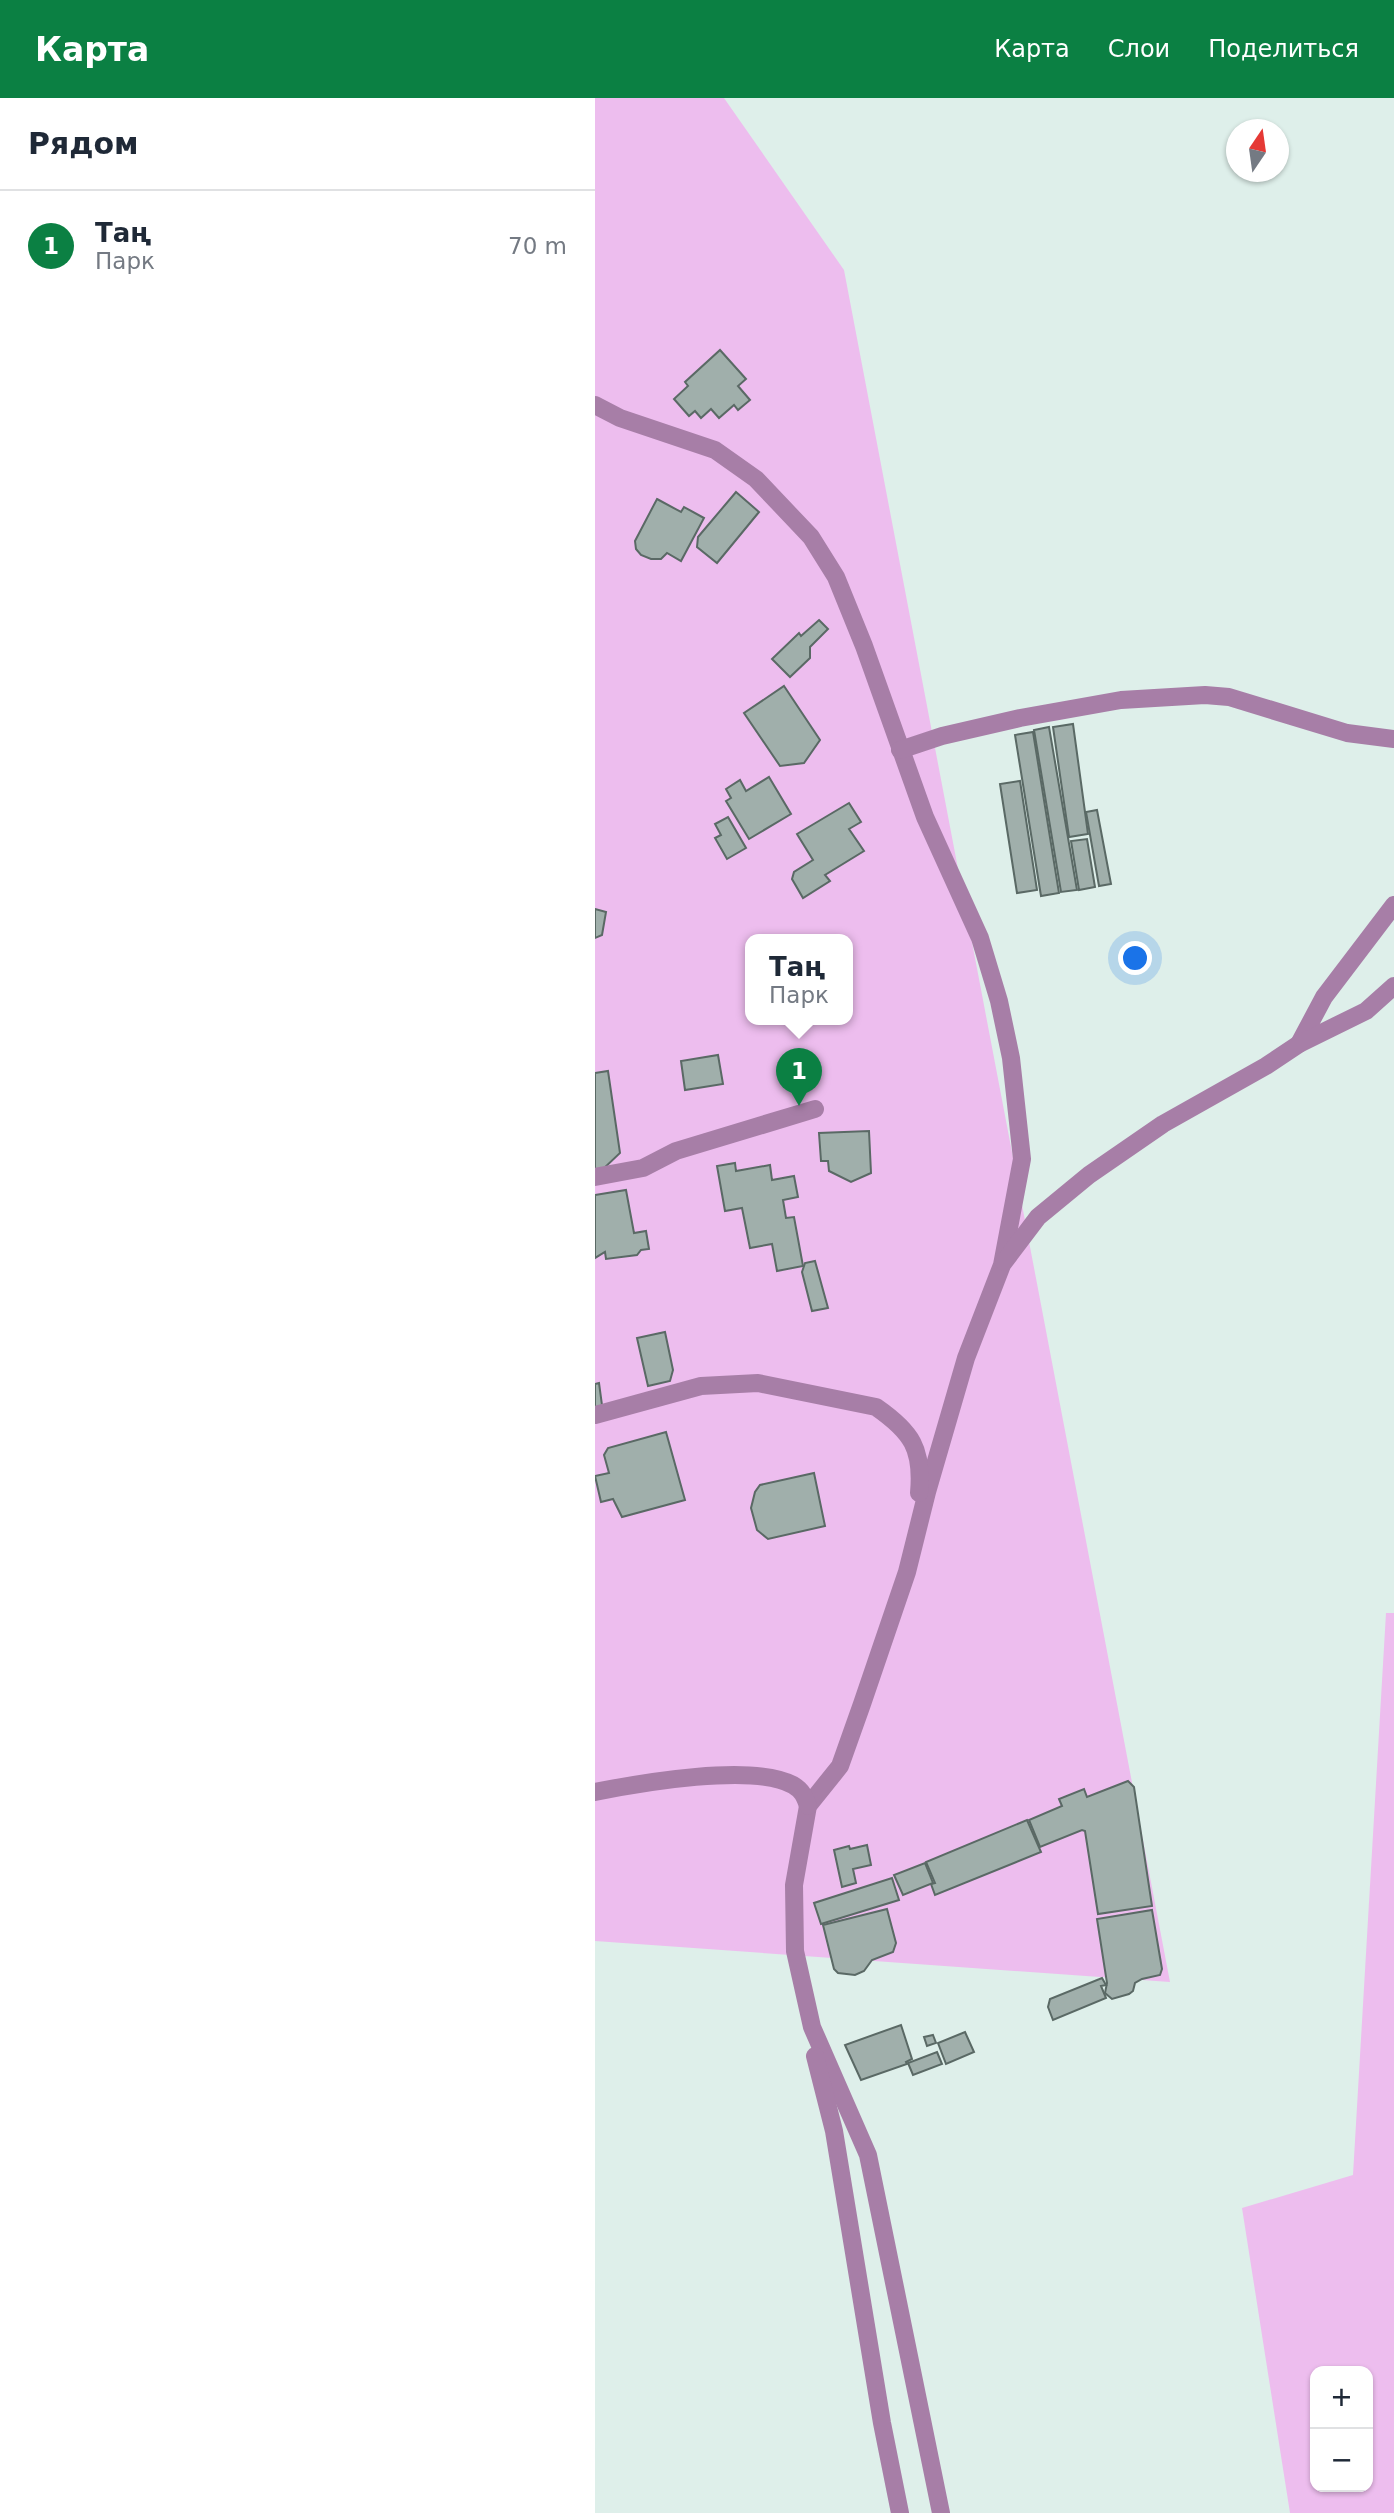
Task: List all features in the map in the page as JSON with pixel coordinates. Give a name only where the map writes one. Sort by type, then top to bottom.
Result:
[{"type":"street","points":[[595,405],[620,418],[715,450],[756,479],[811,537],[836,578],[864,646],[925,817],[980,938],[999,1001],[1011,1058],[1021,1159],[1002,1265],[966,1358],[907,1572],[840,1766],[808,1806]]},
{"type":"street","points":[[900,750],[942,736],[1020,718],[1121,700],[1205,695],[1229,697],[1347,733],[1394,739]]},
{"type":"street","points":[[1299,1044],[1324,998],[1394,905]]},
{"type":"street","points":[[1002,1265],[1038,1217],[1089,1175],[1163,1124],[1266,1066],[1299,1044],[1366,1010],[1394,986]]},
{"type":"street","points":[[595,1177],[643,1168],[676,1151],[815,1109]]},
{"type":"street","points":[[595,1415],[701,1386],[758,1383],[876,1407],[908,1435],[918,1455],[921,1470],[916,1512],[920,1520]]},
{"type":"street","points":[[595,1792],[687,1779],[764,1776],[795,1786],[804,1794],[808,1806],[794,1885],[795,1951],[813,2027],[868,2155],[941,2513]]},
{"type":"street","points":[[813,2027],[814,2052],[834,2132],[882,2423],[900,2513]]},
{"type":"shaded area","points":[[595,98],[724,98],[844,270],[1170,1982],[595,1941]]},
{"type":"shaded area","points":[[1386,1613],[1394,1613],[1394,2513],[1290,2513],[1242,2208],[1353,2175]]},
{"type":"building","points":[[720,350],[746,379],[738,386],[750,400],[738,410],[734,405],[719,418],[711,409],[701,418],[695,411],[689,416],[674,399],[688,386],[685,382]]},
{"type":"building","points":[[736,492],[759,512],[717,563],[697,547],[698,537]]},
{"type":"building","points":[[657,499],[681,512],[684,507],[704,518],[681,561],[667,553],[661,559],[651,559],[641,555],[636,549],[635,541]]},
{"type":"building","points":[[819,620],[828,629],[810,647],[810,658],[790,677],[772,659],[799,633],[801,636]]},
{"type":"building","points":[[784,686],[820,740],[804,763],[780,766],[744,713]]},
{"type":"building","points":[[1073,724],[1088,834],[1069,837],[1053,727]]},
{"type":"building","points":[[1049,727],[1077,890],[1061,892],[1034,730]]},
{"type":"building","points":[[1033,732],[1059,893],[1041,896],[1015,735]]},
{"type":"building","points":[[769,777],[791,814],[749,839],[726,801],[731,798],[726,789],[740,780],[746,791]]},
{"type":"building","points":[[1020,781],[1037,890],[1017,893],[1000,784]]},
{"type":"building","points":[[849,803],[861,822],[849,829],[864,851],[825,875],[830,881],[803,898],[792,879],[794,872],[813,860],[797,834]]},
{"type":"building","points":[[1097,810],[1111,884],[1099,886],[1086,812]]},
{"type":"building","points":[[728,817],[746,848],[727,859],[715,838],[721,835],[715,824]]},
{"type":"building","points":[[1087,839],[1095,887],[1079,890],[1071,841]]},
{"type":"building","points":[[595,909],[606,912],[602,935],[595,938]]},
{"type":"building","points":[[718,1055],[723,1084],[685,1090],[681,1061]]},
{"type":"building","points":[[608,1071],[620,1153],[600,1172],[595,1172],[595,1073]]},
{"type":"building","points":[[869,1131],[871,1173],[851,1182],[829,1171],[828,1161],[821,1161],[819,1133]]},
{"type":"building","points":[[735,1163],[736,1171],[770,1165],[772,1180],[794,1176],[798,1197],[783,1200],[786,1218],[794,1217],[803,1266],[777,1271],[772,1244],[750,1248],[742,1208],[725,1211],[717,1166]]},
{"type":"building","points":[[626,1190],[634,1233],[646,1231],[649,1249],[641,1250],[637,1255],[606,1259],[605,1252],[595,1258],[595,1195]]},
{"type":"building","points":[[815,1261],[828,1308],[812,1311],[802,1272],[805,1263]]},
{"type":"building","points":[[665,1332],[673,1370],[670,1381],[648,1386],[637,1338]]},
{"type":"building","points":[[599,1383],[602,1405],[595,1411],[595,1384]]},
{"type":"building","points":[[666,1432],[685,1500],[622,1517],[613,1499],[601,1502],[595,1476],[609,1473],[604,1455],[608,1448]]},
{"type":"building","points":[[814,1473],[825,1526],[768,1539],[757,1530],[751,1508],[755,1492],[760,1485]]},
{"type":"building","points":[[1128,1781],[1134,1787],[1152,1906],[1098,1914],[1085,1831],[1040,1847],[1029,1820],[1062,1806],[1059,1799],[1084,1789],[1087,1797]]},
{"type":"building","points":[[1027,1820],[1041,1852],[935,1895],[931,1884],[935,1883],[926,1862]]},
{"type":"building","points":[[867,1845],[871,1865],[853,1869],[856,1883],[842,1887],[834,1850]]},
{"type":"building","points":[[925,1863],[933,1883],[903,1895],[894,1875]]},
{"type":"building","points":[[892,1878],[899,1900],[821,1924],[814,1903]]},
{"type":"building","points":[[887,1909],[896,1943],[893,1952],[872,1960],[864,1971],[855,1975],[838,1973],[834,1969],[823,1925]]},
{"type":"building","points":[[1152,1910],[1162,1969],[1160,1975],[1142,1979],[1135,1983],[1129,1994],[1112,1999],[1105,1993],[1107,1983],[1097,1919]]},
{"type":"building","points":[[1102,1978],[1106,1985],[1101,1986],[1106,1998],[1053,2020],[1048,2007],[1050,1999]]},
{"type":"building","points":[[901,2025],[912,2059],[906,2062],[907,2064],[861,2080],[845,2045]]},
{"type":"building","points":[[965,2032],[974,2052],[946,2064],[938,2043]]},
{"type":"building","points":[[933,2035],[936,2043],[927,2046],[924,2037]]},
{"type":"building","points":[[937,2052],[942,2064],[913,2075],[908,2063]]},
{"type":"place","name":"Таң","points":[[799,1106]]}]
